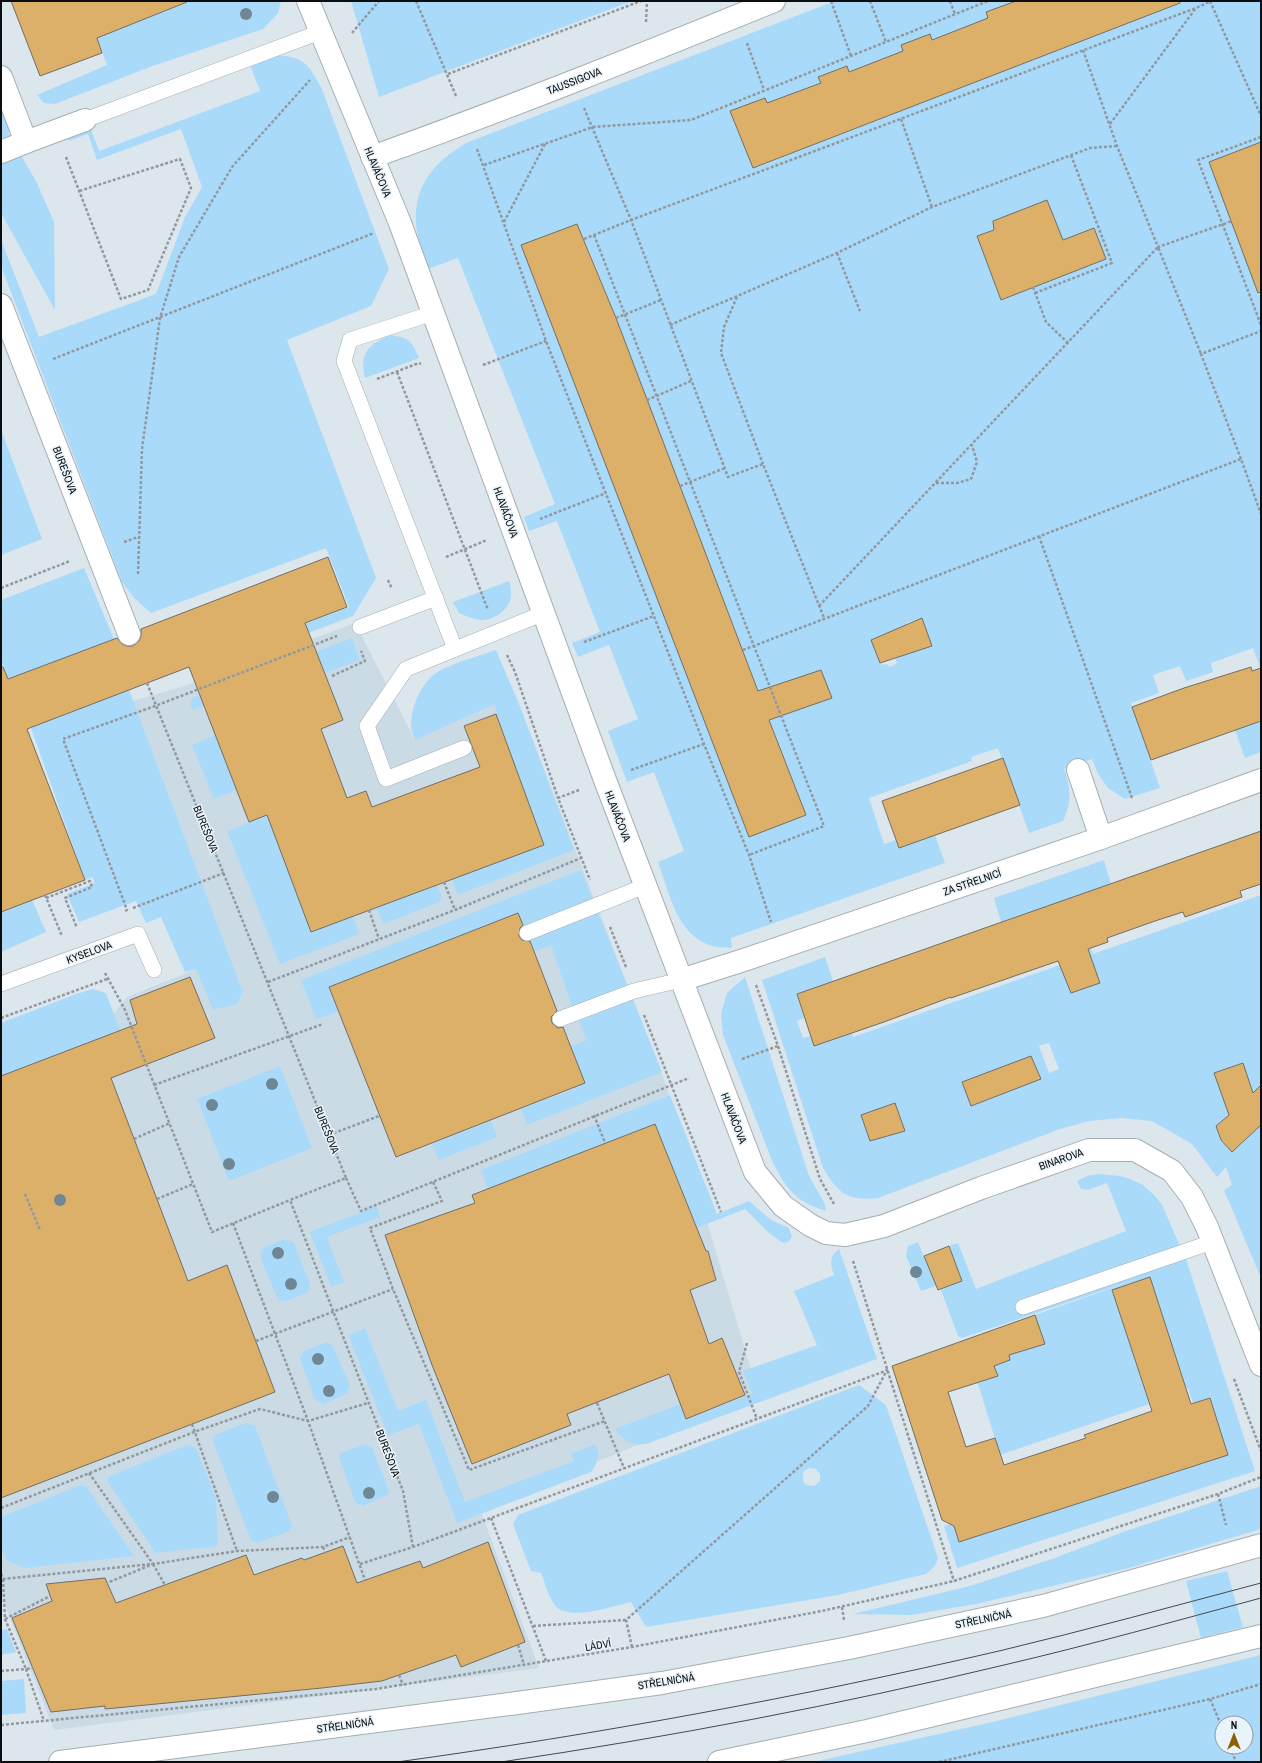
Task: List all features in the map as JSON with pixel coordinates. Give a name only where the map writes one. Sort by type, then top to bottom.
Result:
[{"type":"street","name":"HLAVÁČOVA","points":[[308,1],[400,223],[512,530],[681,980],[755,1172],[783,1206],[810,1225],[826,1233],[845,1235],[884,1226]]},
{"type":"street","name":"TAUSSIGOVA","points":[[372,157],[571,83],[774,1]]},
{"type":"street","points":[[1,77],[26,142]]},
{"type":"street","points":[[1,152],[85,120]]},
{"type":"street","name":"BUREŠOVA","points":[[1,305],[129,634]]},
{"type":"street","points":[[1078,770],[1101,838]]},
{"type":"street","name":"ZA STŘELNICÍ","points":[[681,980],[747,959],[1101,838],[1261,780]]},
{"type":"street","name":"BINAROVA","points":[[884,1226],[980,1188],[1089,1150],[1135,1150],[1172,1172],[1192,1197],[1212,1242],[1261,1365]]},
{"type":"street","name":"STŘELNIČNÁ","points":[[60,1762],[518,1703],[670,1681],[849,1648],[1043,1606],[1261,1545]]},
{"type":"street","points":[[719,1762],[867,1731],[1261,1636]]},
{"type":"lane","points":[[85,120],[320,32]]},
{"type":"lane","points":[[433,313],[350,340],[344,361],[455,649]]},
{"type":"lane","points":[[356,628],[436,598]]},
{"type":"lane","points":[[464,748],[386,779],[367,726],[406,669],[544,613]]},
{"type":"lane","points":[[527,933],[646,886]]},
{"type":"lane","points":[[138,934],[154,970]]},
{"type":"lane","name":"KYSELOVA","points":[[1,984],[138,934]]},
{"type":"lane","points":[[560,1019],[634,991],[681,980]]},
{"type":"lane","points":[[1023,1307],[1212,1242]]},
{"type":"path","points":[[138,576],[142,449],[160,318],[179,257],[232,167],[331,58],[378,1]]},
{"type":"path","points":[[416,1],[448,74],[466,123],[484,165],[546,341],[749,855],[773,927]]},
{"type":"path","points":[[448,74],[641,1]]},
{"type":"path","points":[[830,1],[851,56]]},
{"type":"path","points":[[870,1],[886,42]]},
{"type":"path","points":[[950,1],[955,14]]},
{"type":"path","points":[[484,165],[593,127],[691,120],[988,1]]},
{"type":"path","points":[[584,239],[1196,8],[1210,1],[1261,116]]},
{"type":"path","points":[[1110,124],[1196,8]]},
{"type":"path","points":[[737,16],[764,90]]},
{"type":"path","points":[[1083,50],[1117,146],[1201,354],[1261,514]]},
{"type":"path","points":[[571,83],[593,127],[631,220],[728,477],[763,464]]},
{"type":"path","points":[[901,119],[932,207]]},
{"type":"path","points":[[56,131],[79,191],[121,299],[148,290],[191,188],[180,159],[79,191]]},
{"type":"path","points":[[1261,138],[1198,160],[1261,325]]},
{"type":"path","points":[[504,223],[545,144]]},
{"type":"path","points":[[670,325],[837,253],[932,207],[1071,154],[1090,148],[1117,146]]},
{"type":"path","points":[[1035,294],[1112,263],[1071,154]]},
{"type":"path","points":[[819,606],[1158,247],[1232,221]]},
{"type":"path","points":[[26,370],[400,223]]},
{"type":"path","points":[[594,235],[824,826],[749,855]]},
{"type":"path","points":[[837,253],[860,311]]},
{"type":"path","points":[[1033,287],[1046,322],[1068,342]]},
{"type":"path","points":[[737,296],[724,326],[721,353],[824,618]]},
{"type":"path","points":[[616,318],[661,300]]},
{"type":"path","points":[[1201,354],[1261,330]]},
{"type":"path","points":[[353,387],[419,363],[456,374],[546,341]]},
{"type":"path","points":[[397,372],[497,633],[515,672],[558,798]]},
{"type":"path","points":[[646,400],[691,381]]},
{"type":"path","points":[[936,483],[957,483],[971,479],[977,462],[972,445]]},
{"type":"path","points":[[743,650],[1241,459]]},
{"type":"path","points":[[680,486],[724,468]]},
{"type":"path","points":[[440,560],[606,493]]},
{"type":"path","points":[[1039,536],[1141,824]]},
{"type":"path","points":[[558,652],[654,616]]},
{"type":"path","points":[[138,934],[127,910],[63,739],[156,706],[356,628],[365,661],[332,676]]},
{"type":"path","name":"BUREŠOVA","points":[[147,683],[346,1178],[361,1211],[433,1182]]},
{"type":"path","points":[[268,982],[455,910],[581,858]]},
{"type":"path","points":[[120,913],[224,872]]},
{"type":"path","points":[[64,942],[46,896],[90,881],[92,887],[65,898],[78,928],[72,930]]},
{"type":"path","points":[[444,882],[455,910]]},
{"type":"path","points":[[369,910],[379,939]]},
{"type":"path","points":[[54,936],[66,932]]},
{"type":"path","points":[[96,950],[108,978],[125,1010],[212,1232],[346,1178]]},
{"type":"path","points":[[747,959],[778,1046],[820,1179],[836,1206]]},
{"type":"path","points":[[1,1018],[108,978]]},
{"type":"path","points":[[154,1085],[323,1024]]},
{"type":"path","points":[[741,1059],[778,1046]]},
{"type":"path","points":[[605,1421],[469,1470],[393,1289],[370,1228],[442,1201],[433,1182],[594,1115],[692,1077]]},
{"type":"path","points":[[594,1115],[605,1143]]},
{"type":"path","points":[[329,1135],[379,1116]]},
{"type":"path","points":[[134,1140],[170,1123]]},
{"type":"path","points":[[157,1199],[193,1184]]},
{"type":"path","points":[[25,1194],[40,1230]]},
{"type":"path","name":"BUREŠOVA","points":[[290,1200],[403,1491],[413,1547]]},
{"type":"path","points":[[233,1223],[308,1421],[365,1580]]},
{"type":"path","points":[[852,1255],[954,1581]]},
{"type":"path","points":[[256,1341],[393,1289]]},
{"type":"path","points":[[747,1343],[739,1372],[757,1419]]},
{"type":"path","points":[[360,1564],[413,1547],[888,1370]]},
{"type":"path","points":[[532,1626],[626,1620],[868,1406],[888,1370]]},
{"type":"path","points":[[1,1508],[194,1432],[260,1409],[308,1421],[369,1403]]},
{"type":"path","points":[[597,1403],[624,1468]]},
{"type":"path","points":[[192,1424],[237,1551]]},
{"type":"path","points":[[89,1473],[153,1564],[165,1585]]},
{"type":"path","name":"LÁDVÍ","points":[[1,1725],[376,1689],[632,1647],[842,1607],[954,1581],[1218,1494],[1261,1478]]},
{"type":"path","points":[[1218,1494],[1227,1528]]},
{"type":"path","points":[[491,1518],[546,1661]]},
{"type":"path","points":[[3,1579],[153,1564],[237,1551],[323,1546],[350,1537]]},
{"type":"path","points":[[323,1546],[326,1553]]},
{"type":"path","points":[[107,1583],[153,1564]]},
{"type":"path","points":[[1,1574],[3,1579],[5,1619],[26,1669],[44,1721]]},
{"type":"path","points":[[5,1619],[50,1596]]},
{"type":"path","points":[[842,1607],[845,1624]]},
{"type":"path","points":[[626,1620],[632,1647]]},
{"type":"path","points":[[518,1645],[524,1664]]},
{"type":"path","points":[[1,1671],[33,1668]]},
{"type":"path","points":[[399,1675],[403,1685]]},
{"type":"path","points":[[939,1762],[1210,1699],[1261,1684]]},
{"type":"path","points":[[1210,1699],[1217,1715]]},
{"type":"shaded area","points":[[191,1],[281,1],[278,13],[263,29],[150,67],[55,104],[44,103],[37,95],[107,65],[97,38]]},
{"type":"shaded area","points":[[351,1],[632,1],[379,97]]},
{"type":"shaded area","points":[[835,1],[1032,1],[932,40],[930,34],[903,51],[849,72],[847,67],[819,78],[821,83],[767,103],[765,98],[734,110],[734,121],[753,166],[758,167],[1185,1],[1261,1],[1261,142],[1209,162],[1261,299],[1261,670],[1253,648],[1211,663],[1213,672],[1186,681],[1180,666],[1153,675],[1159,693],[1131,703],[1160,788],[1125,799],[1108,788],[1098,774],[1092,759],[1064,769],[1070,795],[1068,808],[1063,821],[1029,833],[998,748],[971,757],[972,761],[869,798],[884,844],[896,840],[899,848],[935,835],[945,863],[731,938],[732,948],[715,947],[701,941],[691,933],[676,912],[658,862],[684,851],[654,772],[627,782],[608,731],[638,719],[609,645],[578,657],[572,643],[600,632],[557,521],[529,531],[524,517],[555,504],[458,258],[428,269],[419,239],[416,227],[416,208],[423,185],[436,166],[466,143]],"holes":[[[1047,200],[1055,222],[1010,260],[1094,228],[1106,259],[1002,300],[977,236],[996,229],[993,221]],[[577,224],[616,318],[806,815],[749,837],[522,245]],[[922,618],[932,646],[915,651],[906,623]],[[886,633],[897,663],[890,667],[887,664],[881,665],[871,640]]]},
{"type":"shaded area","points":[[275,55],[293,57],[304,63],[312,72],[321,87],[389,269],[371,306],[287,340],[376,578],[353,616],[285,642],[281,633],[349,607],[326,548],[151,613],[134,598],[122,582],[1,266],[1,240],[39,337],[156,294],[185,217],[202,187],[181,129],[97,160],[88,134],[69,141],[66,135],[90,127],[99,151],[260,91],[250,65]]},
{"type":"shaded area","points":[[1,105],[12,131],[8,133],[37,183],[54,222],[55,310],[1,213]]},
{"type":"shaded area","points":[[390,335],[409,341],[414,347],[419,358],[365,378],[363,369],[364,356],[371,346]]},
{"type":"shaded area","points":[[1,430],[42,539],[1,555]]},
{"type":"shaded area","points":[[84,568],[114,639],[8,680],[1,661],[1,600]]},
{"type":"shaded area","points":[[509,581],[511,599],[509,604],[501,613],[491,618],[480,620],[459,613],[453,602]]},
{"type":"shaded area","points":[[355,623],[415,740],[515,694],[665,1082],[759,1396],[480,1509],[539,1668],[54,1730],[1,1595],[1,1066],[100,1032],[127,997],[196,969],[213,1010],[237,1004],[243,992],[133,701],[184,686]]},
{"type":"shaded area","points":[[352,638],[360,660],[325,673],[320,661],[192,710],[190,703],[193,698]]},
{"type":"shaded area","points":[[496,650],[521,709],[574,850],[458,895],[452,879],[544,845],[496,714],[495,704],[415,740],[411,729],[413,709],[416,701],[424,685],[436,673],[449,666]]},
{"type":"shaded area","points":[[129,690],[243,992],[237,1004],[213,1010],[196,969],[185,972],[161,917],[146,923],[136,901],[79,922],[67,894],[95,883],[92,877],[85,880],[31,728]]},
{"type":"shaded area","points":[[1261,721],[1261,752],[1245,758],[1235,730]]},
{"type":"shaded area","points":[[215,735],[236,790],[214,799],[192,745]]},
{"type":"shaded area","points":[[337,788],[278,842],[311,931],[353,916],[359,934],[280,964],[227,831]]},
{"type":"shaded area","points":[[1104,860],[1111,884],[1088,938],[1093,954],[1261,895],[1261,1085],[1216,1126],[1221,1140],[1232,1152],[1261,1125],[1261,1278],[1224,1190],[1232,1185],[1226,1167],[1217,1177],[1192,1144],[1152,1121],[1121,1118],[1089,1121],[1060,1129],[878,1198],[867,1199],[851,1197],[839,1190],[829,1177],[823,1168],[762,980],[825,957],[833,981],[797,995],[804,1018],[797,1021],[803,1038],[810,1036],[814,1046],[826,1042],[849,1028],[853,1037],[1066,963],[1036,922],[1032,911],[1001,922],[994,898]],"holes":[[[1060,966],[1085,988],[1071,993]],[[1049,1043],[1059,1069],[1049,1073],[1039,1046]],[[1031,1056],[1041,1079],[1016,1089],[1007,1065]],[[1242,1063],[1247,1077],[1219,1087],[1214,1073]],[[993,1075],[1000,1095],[971,1106],[962,1082],[977,1076]],[[895,1103],[905,1131],[870,1141],[861,1115]]]},
{"type":"shaded area","points":[[581,870],[662,1072],[527,1125],[521,1109],[575,1089],[559,1051],[587,1040],[569,998],[551,945],[523,956],[329,987],[338,1012],[316,1019],[301,980]]},
{"type":"shaded area","points":[[437,885],[442,897],[439,902],[383,924],[376,907]]},
{"type":"shaded area","points":[[1,900],[32,900],[46,932],[1,952]]},
{"type":"shaded area","points":[[745,977],[809,1176],[825,1204],[826,1211],[800,1199],[788,1188],[778,1173],[723,1035],[721,1014],[727,993]]},
{"type":"shaded area","points":[[93,989],[106,993],[120,1030],[1,1076],[1,1023],[76,994]]},
{"type":"shaded area","points":[[280,1066],[312,1148],[229,1181],[197,1099]]},
{"type":"shaded area","points":[[670,1095],[717,1214],[749,1201],[771,1220],[789,1228],[792,1237],[788,1242],[783,1243],[769,1233],[745,1209],[697,1228],[655,1124],[488,1189],[481,1170]]},
{"type":"shaded area","points":[[491,1121],[497,1137],[439,1160],[432,1144]]},
{"type":"shaded area","points":[[1098,1174],[1121,1176],[1132,1180],[1143,1185],[1162,1205],[1187,1262],[1255,1471],[957,1568],[944,1526],[953,1523],[960,1541],[1228,1455],[1210,1398],[1193,1403],[1188,1388],[1163,1396],[1164,1399],[1000,1455],[978,1384],[975,1383],[997,1375],[994,1366],[1010,1360],[1000,1328],[1007,1325],[1016,1353],[1044,1344],[1035,1315],[1149,1275],[962,1338],[958,1336],[941,1290],[962,1281],[949,1246],[958,1243],[976,1289],[1126,1231],[1107,1183],[1088,1190],[1081,1189],[1077,1181],[1087,1176]],"holes":[[[1149,1277],[1184,1381],[1146,1394],[1112,1290]]]},
{"type":"shaded area","points":[[377,1206],[380,1217],[327,1237],[344,1282],[331,1287],[310,1232]]},
{"type":"shaded area","points":[[285,1239],[294,1243],[310,1284],[307,1293],[281,1301],[277,1298],[261,1259],[261,1252],[265,1247]]},
{"type":"shaded area","points":[[918,1242],[936,1286],[921,1291],[906,1256],[908,1246]]},
{"type":"shaded area","points":[[839,1249],[877,1359],[646,1444],[632,1443],[622,1437],[615,1429],[680,1404],[686,1419],[752,1394],[743,1371],[817,1345],[794,1291],[834,1275],[831,1261],[833,1255]]},
{"type":"shaded area","points":[[365,1328],[398,1411],[426,1400],[465,1502],[574,1461],[571,1454],[595,1444],[599,1453],[595,1466],[591,1472],[457,1523],[419,1424],[388,1435],[348,1335]]},
{"type":"shaded area","points":[[326,1342],[332,1345],[350,1385],[347,1394],[323,1404],[315,1400],[300,1359],[304,1351]]},
{"type":"shaded area","points":[[859,1385],[886,1405],[938,1558],[935,1566],[926,1574],[838,1595],[646,1627],[631,1602],[590,1612],[579,1613],[560,1610],[552,1601],[541,1573],[531,1571],[513,1524],[518,1515]],"holes":[[[809,1468],[816,1469],[820,1474],[820,1481],[814,1486],[806,1485],[803,1481],[803,1472]]]},
{"type":"shaded area","points":[[246,1423],[255,1426],[292,1526],[290,1531],[257,1543],[251,1540],[212,1439],[217,1434]]},
{"type":"shaded area","points":[[365,1444],[372,1447],[389,1491],[388,1494],[363,1506],[355,1502],[339,1457],[341,1453]]},
{"type":"shaded area","points":[[187,1445],[196,1448],[216,1499],[218,1546],[156,1553],[108,1483],[108,1479],[110,1476]]},
{"type":"shaded area","points":[[78,1486],[86,1486],[134,1556],[24,1568],[6,1560],[1,1547],[1,1517]]},
{"type":"shaded area","points":[[1261,1486],[1261,1528],[1258,1530],[1125,1569],[976,1604],[911,1615],[853,1614],[970,1586],[1052,1559],[1123,1532]]},
{"type":"shaded area","points":[[1227,1571],[1243,1627],[1201,1638],[1186,1581]]},
{"type":"shaded area","points":[[7,1629],[16,1652],[1,1655],[1,1630]]},
{"type":"shaded area","points":[[1261,1655],[1261,1762],[813,1762],[997,1721]]},
{"type":"shaded area","points":[[24,1679],[26,1713],[1,1715],[1,1681]]},
{"type":"building","points":[[11,1],[187,2],[97,38],[102,53],[40,76]]},
{"type":"building","points":[[1016,1],[1180,1],[1180,3],[753,168],[730,111],[765,98],[767,103],[821,83],[818,77],[847,66],[849,72],[903,51],[901,45],[930,34],[932,40],[988,18],[986,12]]},
{"type":"building","points":[[1261,142],[1261,292],[1258,293],[1209,162]]},
{"type":"building","points":[[1047,200],[1063,240],[1094,228],[1106,259],[1001,300],[977,236],[994,230],[993,221]]},
{"type":"building","points":[[577,224],[616,318],[758,691],[821,670],[832,698],[769,720],[806,815],[749,837],[521,245]]},
{"type":"building","points":[[328,557],[347,607],[305,623],[343,720],[321,729],[347,798],[366,791],[372,807],[480,767],[464,726],[496,714],[544,845],[311,932],[267,815],[249,822],[189,667],[27,729],[85,880],[1,912],[1,667],[3,667],[8,679],[117,638],[122,644],[133,646],[139,641],[141,629]]},
{"type":"building","points":[[922,618],[932,646],[880,663],[871,640]]},
{"type":"building","points":[[1251,667],[1252,671],[1261,668],[1261,721],[1151,760],[1132,707],[1184,688]]},
{"type":"building","points":[[1003,758],[1020,805],[899,848],[882,801]]},
{"type":"building","points":[[1261,831],[1261,884],[1240,891],[1242,897],[1185,917],[1183,912],[1158,920],[1107,938],[1108,942],[1088,949],[1100,983],[1071,993],[1058,961],[951,997],[814,1046],[797,994]]},
{"type":"building","points":[[518,913],[523,925],[520,928],[519,936],[522,940],[530,941],[557,1011],[551,1017],[552,1023],[558,1028],[563,1027],[585,1083],[396,1157],[329,987]]},
{"type":"building","points":[[190,977],[215,1038],[111,1078],[188,1281],[227,1265],[275,1392],[1,1498],[1,1076],[137,1024],[130,1000]]},
{"type":"building","points":[[1031,1056],[1041,1079],[971,1106],[962,1082]]},
{"type":"building","points":[[1243,1063],[1253,1093],[1261,1085],[1261,1125],[1232,1152],[1221,1140],[1216,1126],[1229,1115],[1214,1073]]},
{"type":"building","points":[[895,1103],[905,1131],[870,1141],[861,1115]]},
{"type":"building","points":[[655,1124],[706,1251],[708,1251],[716,1280],[690,1290],[709,1344],[722,1338],[745,1395],[686,1419],[669,1374],[567,1414],[571,1425],[472,1464],[432,1365],[385,1235],[475,1203],[472,1195]]},
{"type":"building","points":[[949,1246],[962,1281],[938,1290],[924,1256]]},
{"type":"building","points":[[1150,1277],[1191,1404],[1210,1398],[1228,1455],[959,1542],[954,1526],[942,1520],[892,1366],[1035,1315],[1045,1344],[1009,1355],[1010,1360],[994,1366],[998,1376],[948,1392],[966,1447],[995,1438],[1004,1465],[1086,1438],[1084,1435],[1152,1411],[1112,1290]]},
{"type":"building","points":[[488,1542],[525,1642],[461,1667],[456,1655],[382,1681],[105,1709],[105,1706],[51,1712],[12,1618],[52,1601],[46,1584],[105,1578],[116,1603],[246,1555],[254,1575],[302,1558],[304,1560],[343,1546],[357,1583],[420,1561],[423,1568]]},
{"type":"tram line","points":[[397,1762],[624,1727],[850,1684],[1032,1643],[1261,1583]]},
{"type":"tram line","points":[[501,1762],[691,1731],[879,1694],[1132,1633],[1261,1598]]}]
